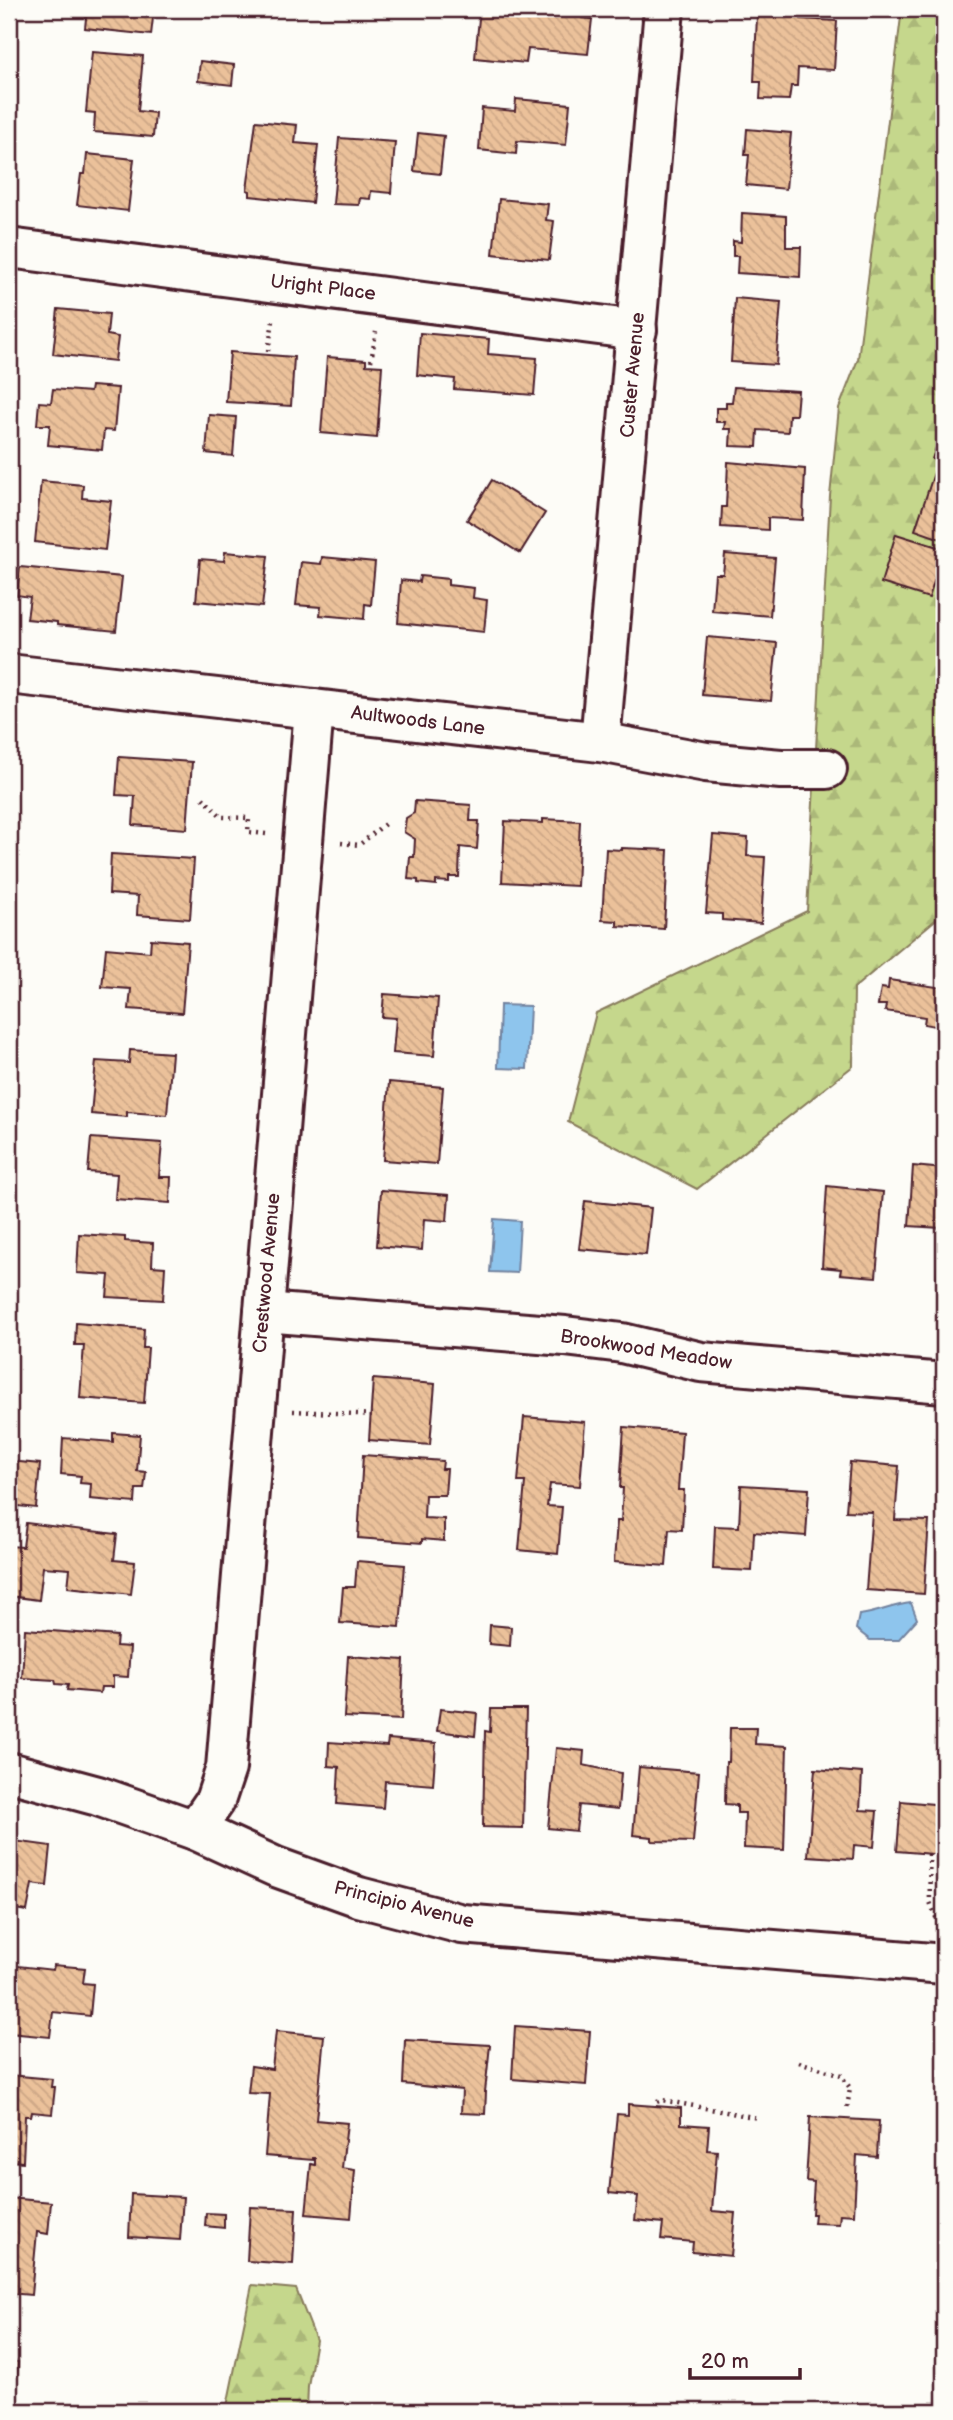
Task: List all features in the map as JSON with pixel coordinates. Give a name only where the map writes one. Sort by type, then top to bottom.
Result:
[{"type":"street","name":"Custer Avenue","points":[[600,742],[664,9]]},
{"type":"street","name":"Uright Place","points":[[9,248],[638,330]]},
{"type":"street","name":"Aultwoods Lane","points":[[9,674],[600,742],[706,762],[780,769],[827,769]]},
{"type":"street","name":"Crestwood Avenue","points":[[195,1830],[215,1801],[226,1768],[314,709]]},
{"type":"street","name":"Brookwood Meadow","points":[[264,1312],[565,1336],[622,1343],[701,1362],[944,1384]]},
{"type":"street","name":"Principio Avenue","points":[[9,1772],[98,1796],[195,1830],[276,1867],[359,1897],[462,1924],[944,1964]]},
{"type":"path","points":[[203,798],[222,817],[249,818],[248,832],[272,835]]},
{"type":"path","points":[[337,842],[359,845],[386,823]]},
{"type":"path","points":[[289,1410],[377,1415]]},
{"type":"path","points":[[929,1854],[930,1902],[940,1926]]},
{"type":"path","points":[[799,2063],[841,2075],[850,2088],[847,2109]]},
{"type":"path","points":[[657,2102],[662,2100],[758,2118]]},
{"type":"green space","points":[[902,9],[944,9],[944,917],[940,916],[854,988],[853,1066],[697,1189],[568,1122],[596,1013],[807,911],[830,496],[839,408],[858,359]]},
{"type":"green space","points":[[252,2285],[296,2289],[316,2340],[308,2386],[307,2411],[226,2411]]},
{"type":"water","points":[[500,1005],[530,1006],[527,1069],[498,1068]]},
{"type":"water","points":[[494,1219],[520,1221],[517,1273],[490,1272]]},
{"type":"water","points":[[911,1603],[917,1619],[898,1640],[870,1640],[856,1629],[859,1615]]},
{"type":"building","points":[[87,9],[154,9],[151,35],[85,28]]},
{"type":"building","points":[[480,9],[582,11],[582,18],[592,19],[588,54],[528,49],[526,63],[475,58]]},
{"type":"building","points":[[766,9],[801,9],[801,19],[837,21],[834,70],[798,68],[797,86],[791,86],[789,100],[760,99],[761,82],[754,82],[757,16],[766,16]]},
{"type":"building","points":[[92,52],[143,56],[138,111],[155,113],[153,137],[94,132],[95,113],[86,112]]},
{"type":"building","points":[[200,61],[234,65],[232,85],[198,81]]},
{"type":"building","points":[[516,99],[570,104],[566,145],[517,141],[516,154],[479,150],[482,108],[515,111]]},
{"type":"building","points":[[256,121],[297,125],[295,143],[318,145],[312,203],[250,196],[250,191],[247,190]]},
{"type":"building","points":[[747,129],[791,133],[786,189],[746,185],[749,155],[745,155]]},
{"type":"building","points":[[418,133],[444,136],[440,174],[414,171]]},
{"type":"building","points":[[339,138],[395,142],[391,193],[371,191],[370,199],[360,198],[359,205],[333,204]]},
{"type":"building","points":[[87,154],[134,159],[128,211],[77,205]]},
{"type":"building","points":[[499,199],[548,204],[546,220],[554,221],[549,260],[493,254]]},
{"type":"building","points":[[742,213],[786,216],[786,247],[801,247],[800,277],[737,273],[738,256],[733,256],[733,241],[741,242]]},
{"type":"building","points":[[735,298],[781,302],[776,365],[731,362]]},
{"type":"building","points":[[58,309],[109,314],[107,335],[118,337],[115,361],[53,354]]},
{"type":"building","points":[[420,333],[489,339],[488,354],[537,358],[534,395],[454,389],[455,379],[417,375]]},
{"type":"building","points":[[230,352],[294,357],[291,406],[226,402]]},
{"type":"building","points":[[327,357],[366,360],[366,365],[382,366],[377,438],[321,433]]},
{"type":"building","points":[[91,386],[118,388],[114,431],[104,430],[102,450],[48,445],[50,425],[37,425],[39,402],[51,403],[53,389],[90,392]]},
{"type":"building","points":[[734,387],[798,391],[796,415],[789,415],[788,432],[758,430],[757,447],[730,446],[731,429],[724,429],[725,422],[716,422],[716,408],[726,408],[726,402],[732,402]]},
{"type":"building","points":[[209,415],[236,417],[233,456],[206,453]]},
{"type":"building","points":[[944,424],[944,540],[915,530],[938,461],[932,459]]},
{"type":"building","points":[[728,462],[805,469],[803,520],[768,518],[768,530],[721,527],[722,507],[726,507]]},
{"type":"building","points":[[492,480],[545,513],[520,553],[467,520]]},
{"type":"building","points":[[41,481],[83,485],[82,498],[111,501],[105,550],[35,542]]},
{"type":"building","points":[[896,534],[944,549],[929,598],[881,583]]},
{"type":"building","points":[[225,552],[268,556],[262,607],[196,601],[200,559],[224,561]]},
{"type":"building","points":[[725,554],[775,558],[770,616],[712,611],[715,574],[723,574]]},
{"type":"building","points":[[322,557],[375,562],[371,605],[365,604],[364,619],[320,615],[321,607],[296,605],[301,562],[321,564]]},
{"type":"building","points":[[20,567],[122,577],[116,631],[27,619],[30,597],[17,595]]},
{"type":"building","points":[[420,576],[448,579],[448,585],[474,588],[473,598],[487,600],[484,632],[398,623],[401,580],[419,582]]},
{"type":"building","points":[[707,637],[777,643],[771,701],[702,695]]},
{"type":"building","points":[[119,757],[192,762],[187,829],[133,825],[135,796],[116,795]]},
{"type":"building","points":[[415,801],[471,805],[470,821],[479,821],[477,849],[460,847],[459,877],[449,877],[449,882],[436,881],[436,885],[408,879],[410,857],[414,857],[415,839],[404,832],[406,818],[414,813]]},
{"type":"building","points":[[543,819],[580,821],[577,886],[502,882],[505,821],[543,823]]},
{"type":"building","points":[[713,835],[748,838],[747,856],[765,857],[761,923],[722,920],[722,914],[706,913]]},
{"type":"building","points":[[606,849],[668,850],[664,929],[617,926],[617,921],[602,920]]},
{"type":"building","points":[[111,854],[194,859],[190,919],[137,915],[138,896],[109,894]]},
{"type":"building","points":[[151,939],[188,942],[182,1013],[129,1009],[131,989],[102,987],[106,948],[150,952]]},
{"type":"building","points":[[889,980],[944,988],[944,1040],[938,1039],[940,1027],[924,1024],[925,1017],[885,1011],[886,1005],[878,1005],[881,988],[888,989]]},
{"type":"building","points":[[384,994],[438,998],[434,1056],[393,1053],[396,1018],[382,1017]]},
{"type":"building","points":[[130,1050],[172,1053],[167,1115],[127,1112],[127,1117],[91,1114],[96,1061],[129,1063]]},
{"type":"building","points":[[389,1082],[443,1087],[437,1164],[383,1160]]},
{"type":"building","points":[[91,1138],[162,1143],[159,1177],[171,1177],[170,1203],[115,1199],[117,1174],[88,1172]]},
{"type":"building","points":[[913,1166],[944,1169],[944,1279],[937,1278],[941,1228],[909,1226]]},
{"type":"building","points":[[827,1186],[883,1192],[876,1277],[840,1274],[841,1269],[822,1267]]},
{"type":"building","points":[[381,1190],[449,1195],[447,1221],[424,1219],[422,1250],[377,1246]]},
{"type":"building","points":[[585,1201],[651,1208],[646,1255],[579,1249]]},
{"type":"building","points":[[79,1234],[125,1237],[125,1241],[153,1243],[152,1266],[165,1267],[163,1300],[107,1297],[109,1275],[77,1273]]},
{"type":"building","points":[[76,1323],[144,1329],[143,1348],[148,1348],[144,1403],[80,1398],[84,1345],[75,1345]]},
{"type":"building","points":[[373,1379],[435,1384],[430,1445],[369,1440]]},
{"type":"building","points":[[524,1417],[585,1422],[580,1486],[550,1484],[547,1506],[562,1507],[558,1554],[519,1550],[525,1482],[518,1482]]},
{"type":"building","points":[[624,1427],[682,1432],[678,1490],[684,1490],[682,1530],[669,1529],[666,1566],[614,1562],[617,1521],[621,1521]]},
{"type":"building","points":[[113,1433],[140,1435],[137,1471],[146,1472],[144,1489],[136,1489],[135,1503],[90,1499],[91,1484],[80,1483],[81,1476],[61,1474],[63,1438],[113,1442]]},
{"type":"building","points":[[363,1455],[443,1461],[442,1469],[447,1469],[445,1495],[425,1495],[424,1518],[444,1519],[444,1541],[422,1539],[422,1543],[358,1538]]},
{"type":"building","points":[[9,1461],[40,1464],[36,1508],[9,1505]]},
{"type":"building","points":[[850,1462],[899,1466],[895,1520],[929,1521],[924,1594],[866,1590],[872,1512],[846,1511]]},
{"type":"building","points":[[741,1485],[809,1489],[806,1536],[754,1532],[752,1571],[713,1569],[715,1526],[739,1527]]},
{"type":"building","points":[[26,1523],[117,1534],[114,1560],[135,1562],[131,1594],[68,1587],[70,1569],[43,1567],[39,1600],[9,1596],[9,1546],[23,1547]]},
{"type":"building","points":[[357,1561],[405,1565],[400,1627],[340,1623],[343,1587],[355,1587]]},
{"type":"building","points":[[490,1625],[511,1627],[510,1646],[489,1644]]},
{"type":"building","points":[[25,1629],[117,1636],[116,1646],[130,1647],[128,1677],[113,1676],[113,1687],[101,1687],[100,1693],[67,1690],[68,1685],[56,1684],[55,1680],[22,1678]]},
{"type":"building","points":[[348,1656],[404,1660],[401,1720],[344,1717]]},
{"type":"building","points":[[440,1709],[477,1713],[475,1736],[437,1731]]},
{"type":"building","points":[[491,1709],[526,1709],[523,1828],[483,1827],[485,1731],[490,1732]]},
{"type":"building","points":[[730,1728],[756,1728],[755,1744],[787,1746],[784,1850],[744,1848],[745,1813],[737,1813],[737,1805],[725,1804]]},
{"type":"building","points":[[388,1739],[436,1743],[433,1785],[385,1781],[383,1808],[337,1804],[339,1767],[328,1766],[329,1742],[387,1746]]},
{"type":"building","points":[[556,1748],[584,1751],[583,1765],[621,1773],[618,1809],[579,1805],[576,1831],[548,1828]]},
{"type":"building","points":[[639,1767],[699,1772],[693,1842],[652,1841],[652,1837],[633,1835]]},
{"type":"building","points":[[815,1769],[862,1773],[860,1810],[877,1811],[874,1847],[854,1845],[853,1859],[808,1856]]},
{"type":"building","points":[[901,1801],[944,1805],[944,1855],[897,1851]]},
{"type":"building","points":[[14,1841],[51,1846],[47,1886],[32,1884],[27,1911],[9,1908],[9,1848],[13,1849]]},
{"type":"building","points":[[9,1965],[53,1970],[54,1965],[85,1968],[83,1983],[93,1984],[90,2016],[53,2012],[50,2037],[9,2033]]},
{"type":"building","points":[[515,2026],[590,2031],[586,2085],[512,2079]]},
{"type":"building","points":[[276,2031],[324,2036],[316,2120],[347,2123],[342,2168],[355,2170],[351,2218],[306,2214],[311,2164],[315,2165],[315,2158],[265,2156],[270,2094],[248,2093],[251,2066],[272,2069]]},
{"type":"building","points":[[405,2040],[490,2045],[485,2114],[461,2113],[462,2090],[403,2084]]},
{"type":"building","points":[[9,2075],[52,2079],[51,2087],[55,2087],[52,2114],[32,2112],[31,2116],[25,2116],[23,2162],[9,2161]]},
{"type":"building","points":[[628,2104],[681,2108],[681,2124],[709,2126],[707,2150],[717,2151],[712,2211],[735,2213],[731,2256],[692,2252],[693,2242],[661,2239],[663,2223],[635,2220],[638,2196],[609,2193],[617,2114],[628,2115]]},
{"type":"building","points":[[810,2117],[879,2121],[877,2157],[857,2155],[854,2215],[840,2214],[839,2224],[814,2223],[814,2182],[806,2181]]},
{"type":"building","points":[[131,2194],[183,2197],[180,2240],[129,2237]]},
{"type":"building","points":[[9,2198],[51,2202],[48,2234],[37,2232],[31,2295],[9,2293]]},
{"type":"building","points":[[250,2207],[296,2209],[293,2264],[247,2261]]},
{"type":"building","points":[[206,2213],[224,2214],[224,2228],[205,2226]]},
{"type":"building","points":[[9,2361],[18,2362],[14,2411],[9,2411]]}]
